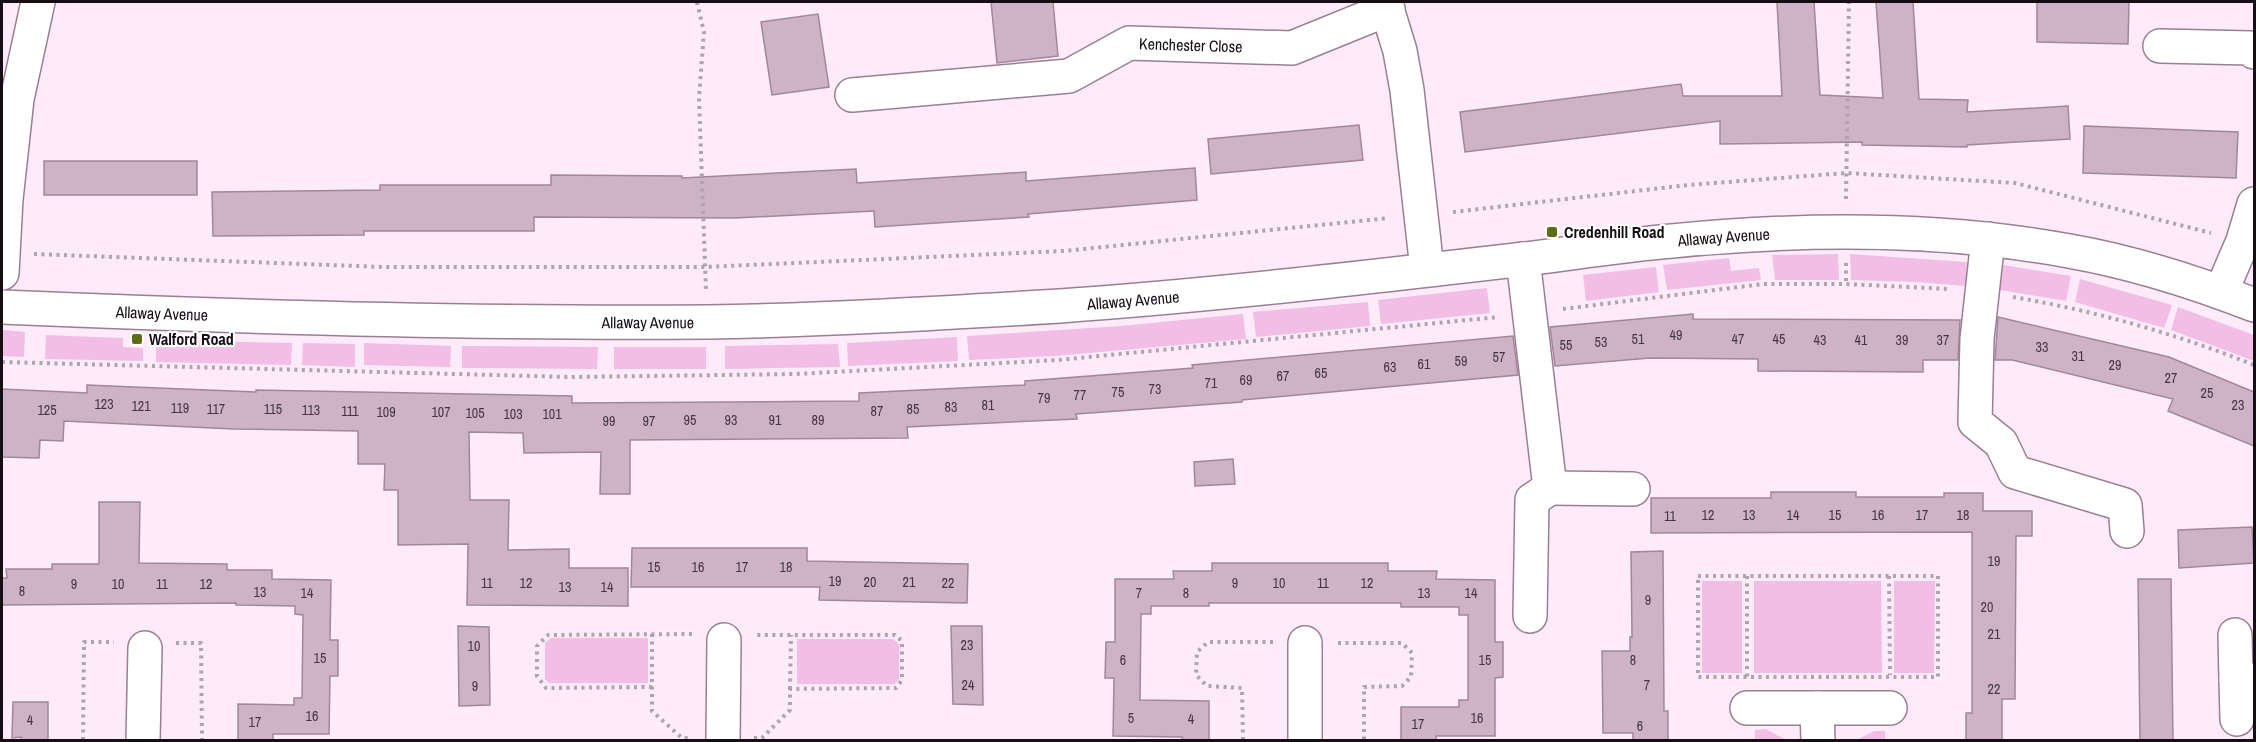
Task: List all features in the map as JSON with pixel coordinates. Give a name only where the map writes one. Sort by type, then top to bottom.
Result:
[{"type":"street","points":[[2,263],[6,199],[17,99],[38,2]]},
{"type":"street","points":[[1386,5],[1400,51],[1405,80],[1427,269]]},
{"type":"street","name":"Kenchester Close","points":[[852,95],[1069,76],[1129,43],[1292,48],[1386,5]]},
{"type":"street","points":[[2160,46],[2250,48],[2254,52]]},
{"type":"street","points":[[2221,292],[2243,241],[2254,204]]},
{"type":"street","name":"Allaway Avenue","points":[[2,307],[364,320],[707,321],[818,318],[1124,301],[1671,241],[1845,232],[1922,233],[1988,239],[2072,251],[2157,273],[2221,292],[2254,305]]},
{"type":"street","points":[[1988,239],[1977,339],[1976,422],[2001,443],[2015,472],[2125,505],[2127,531]]},
{"type":"street","points":[[1523,259],[1550,488]]},
{"type":"street","points":[[1530,616],[1532,500],[1550,488],[1633,489]]},
{"type":"street","points":[[2235,635],[2245,680],[2237,719]]},
{"type":"street","points":[[723,741],[724,640]]},
{"type":"street","points":[[1305,642],[1305,741]]},
{"type":"street","points":[[143,741],[145,648]]},
{"type":"street","points":[[1747,693],[1817,708],[1890,693]]},
{"type":"street","points":[[1817,708],[1818,741]]},
{"type":"path","points":[[697,2],[704,32],[699,98],[707,321]]},
{"type":"path","points":[[1845,232],[1849,2]]},
{"type":"path","points":[[2,263],[384,267],[705,267],[1063,251],[1688,185],[1846,173],[2015,183],[2243,241]]},
{"type":"path","points":[[2,362],[570,377],[796,374],[1058,360],[1529,313],[1762,284],[1901,285],[1983,292],[2071,306],[2167,333],[2254,365]]},
{"type":"path","points":[[1698,576],[1747,576],[1938,576],[1938,677],[1890,693],[1747,693],[1698,677],[1698,576]]},
{"type":"path","points":[[1747,576],[1747,693]]},
{"type":"path","points":[[1889,576],[1890,693]]},
{"type":"path","points":[[652,634],[652,687]]},
{"type":"path","points":[[790,688],[791,635]]},
{"type":"shaded area","points":[[1838,254],[1839,280],[1775,280],[1772,255]]},
{"type":"shaded area","points":[[1850,254],[1967,262],[1966,286],[1851,280]]},
{"type":"shaded area","points":[[1729,258],[1731,271],[1759,268],[1761,280],[1667,290],[1663,265]]},
{"type":"shaded area","points":[[2003,265],[2071,276],[2066,301],[2000,290]]},
{"type":"shaded area","points":[[1656,267],[1659,292],[1586,301],[1583,275]]},
{"type":"shaded area","points":[[2080,279],[2172,305],[2164,328],[2075,302]]},
{"type":"shaded area","points":[[1487,288],[1490,313],[1381,324],[1378,300]]},
{"type":"shaded area","points":[[1368,302],[1370,326],[1256,337],[1253,312]]},
{"type":"shaded area","points":[[2178,307],[2254,335],[2254,361],[2171,330]]},
{"type":"shaded area","points":[[1243,314],[1246,339],[1056,356],[969,360],[967,336],[1121,326]]},
{"type":"shaded area","points":[[2,330],[25,332],[24,357],[2,356]]},
{"type":"shaded area","points":[[46,335],[123,338],[123,347],[143,348],[143,361],[45,359]]},
{"type":"shaded area","points":[[957,337],[958,361],[848,366],[847,343]]},
{"type":"shaded area","points":[[156,340],[292,343],[291,365],[156,362]]},
{"type":"shaded area","points":[[303,343],[355,344],[355,367],[302,365]]},
{"type":"shaded area","points":[[364,343],[451,346],[450,367],[364,365]]},
{"type":"shaded area","points":[[838,344],[840,367],[725,369],[725,346]]},
{"type":"shaded area","points":[[462,346],[598,347],[597,369],[462,368]]},
{"type":"shaded area","points":[[614,347],[706,347],[706,369],[614,369]]},
{"type":"shaded area","points":[[1702,581],[1742,581],[1742,673],[1702,673]]},
{"type":"shaded area","points":[[1754,581],[1881,581],[1882,673],[1754,673]]},
{"type":"shaded area","points":[[1894,581],[1935,581],[1934,673],[1894,673]]},
{"type":"shaded area","points":[[551,638],[648,638],[648,683],[549,683],[545,679],[545,643]]},
{"type":"shaded area","points":[[797,639],[893,639],[899,644],[899,679],[895,684],[797,684]]},
{"type":"shaded area","points":[[1766,729],[1786,740],[1755,740],[1755,730]]},
{"type":"shaded area","points":[[1874,731],[1885,731],[1885,740],[1857,740]]},
{"type":"building","points":[[991,2],[1053,2],[1058,56],[997,63]]},
{"type":"building","points":[[1777,2],[1814,2],[1820,95],[1883,98],[1876,2],[1913,2],[1919,99],[1968,100],[1967,112],[2068,106],[2070,139],[1967,145],[1967,147],[1862,145],[1862,142],[1720,144],[1720,121],[1465,152],[1460,112],[1681,84],[1683,96],[1782,96]]},
{"type":"building","points":[[2037,2],[2129,2],[2128,44],[2037,42]]},
{"type":"building","points":[[818,14],[829,87],[772,95],[761,22]]},
{"type":"building","points":[[1359,125],[1363,160],[1211,174],[1208,139]]},
{"type":"building","points":[[2084,126],[2238,132],[2236,178],[2083,173]]},
{"type":"building","points":[[44,161],[197,161],[197,195],[44,195]]},
{"type":"building","points":[[1195,168],[1197,200],[1028,214],[1029,217],[875,227],[874,211],[735,218],[534,217],[534,231],[364,231],[364,235],[213,236],[212,192],[380,190],[380,185],[551,185],[551,175],[682,176],[682,178],[856,169],[857,183],[1026,172],[1026,181]]},
{"type":"building","points":[[1693,314],[1693,319],[1960,320],[1958,360],[1923,360],[1923,372],[1758,371],[1758,359],[1650,358],[1555,366],[1550,327]]},
{"type":"building","points":[[1998,317],[2169,357],[2254,392],[2254,446],[2168,411],[2173,399],[2012,360],[1995,360]]},
{"type":"building","points":[[1513,336],[1518,375],[1242,400],[1242,402],[1076,414],[1077,419],[907,427],[908,438],[630,440],[630,494],[600,494],[601,452],[524,453],[523,433],[469,432],[470,500],[509,500],[508,550],[569,549],[569,568],[628,568],[628,606],[467,605],[468,544],[398,545],[398,490],[384,490],[385,464],[358,464],[358,431],[233,429],[64,421],[63,441],[40,440],[39,458],[2,457],[2,389],[87,393],[87,385],[256,392],[256,390],[572,396],[572,403],[859,401],[859,393],[1025,385],[1025,381],[1193,368],[1192,365]]},
{"type":"building","points":[[1233,459],[1235,484],[1195,486],[1194,462]]},
{"type":"building","points":[[1771,492],[1856,492],[1856,497],[1944,497],[1944,493],[1983,493],[1983,511],[2032,511],[2032,536],[2016,536],[2015,699],[2002,699],[2002,741],[1966,741],[1966,713],[1972,713],[1972,532],[1651,533],[1651,498],[1771,498]]},
{"type":"building","points":[[99,502],[140,502],[139,563],[227,564],[227,570],[272,570],[272,579],[331,580],[330,640],[338,640],[338,676],[330,676],[329,734],[273,734],[273,741],[238,741],[238,704],[294,705],[294,698],[302,698],[303,615],[295,614],[295,606],[236,605],[236,603],[2,605],[2,578],[7,578],[6,569],[52,569],[52,564],[99,564]]},
{"type":"building","points":[[2252,527],[2254,563],[2179,568],[2178,530]]},
{"type":"building","points":[[632,548],[807,548],[807,561],[968,564],[967,603],[819,600],[820,587],[631,587]]},
{"type":"building","points":[[1663,551],[1664,711],[1668,711],[1668,741],[1633,741],[1633,733],[1603,733],[1602,651],[1630,651],[1630,637],[1632,637],[1631,552]]},
{"type":"building","points":[[1212,563],[1388,563],[1388,571],[1437,571],[1436,579],[1495,580],[1495,642],[1503,642],[1503,677],[1495,678],[1495,736],[1436,736],[1436,741],[1401,741],[1401,707],[1459,707],[1459,700],[1468,700],[1468,615],[1459,615],[1459,607],[1401,607],[1401,603],[1209,603],[1209,606],[1151,606],[1151,614],[1141,614],[1140,700],[1209,701],[1209,741],[1182,741],[1182,737],[1113,736],[1114,678],[1105,678],[1106,642],[1115,642],[1115,579],[1174,579],[1173,571],[1212,571]]},
{"type":"building","points":[[2138,579],[2171,579],[2173,741],[2140,741]]},
{"type":"building","points":[[458,626],[489,627],[490,705],[459,706]]},
{"type":"building","points":[[951,626],[982,626],[983,705],[953,704]]},
{"type":"building","points":[[13,702],[48,702],[48,741],[21,741],[21,737],[12,738]]},
{"type":"place","name":"Credenhill Road","points":[[1552,232]]},
{"type":"place","name":"Walford Road","points":[[137,339]]}]
